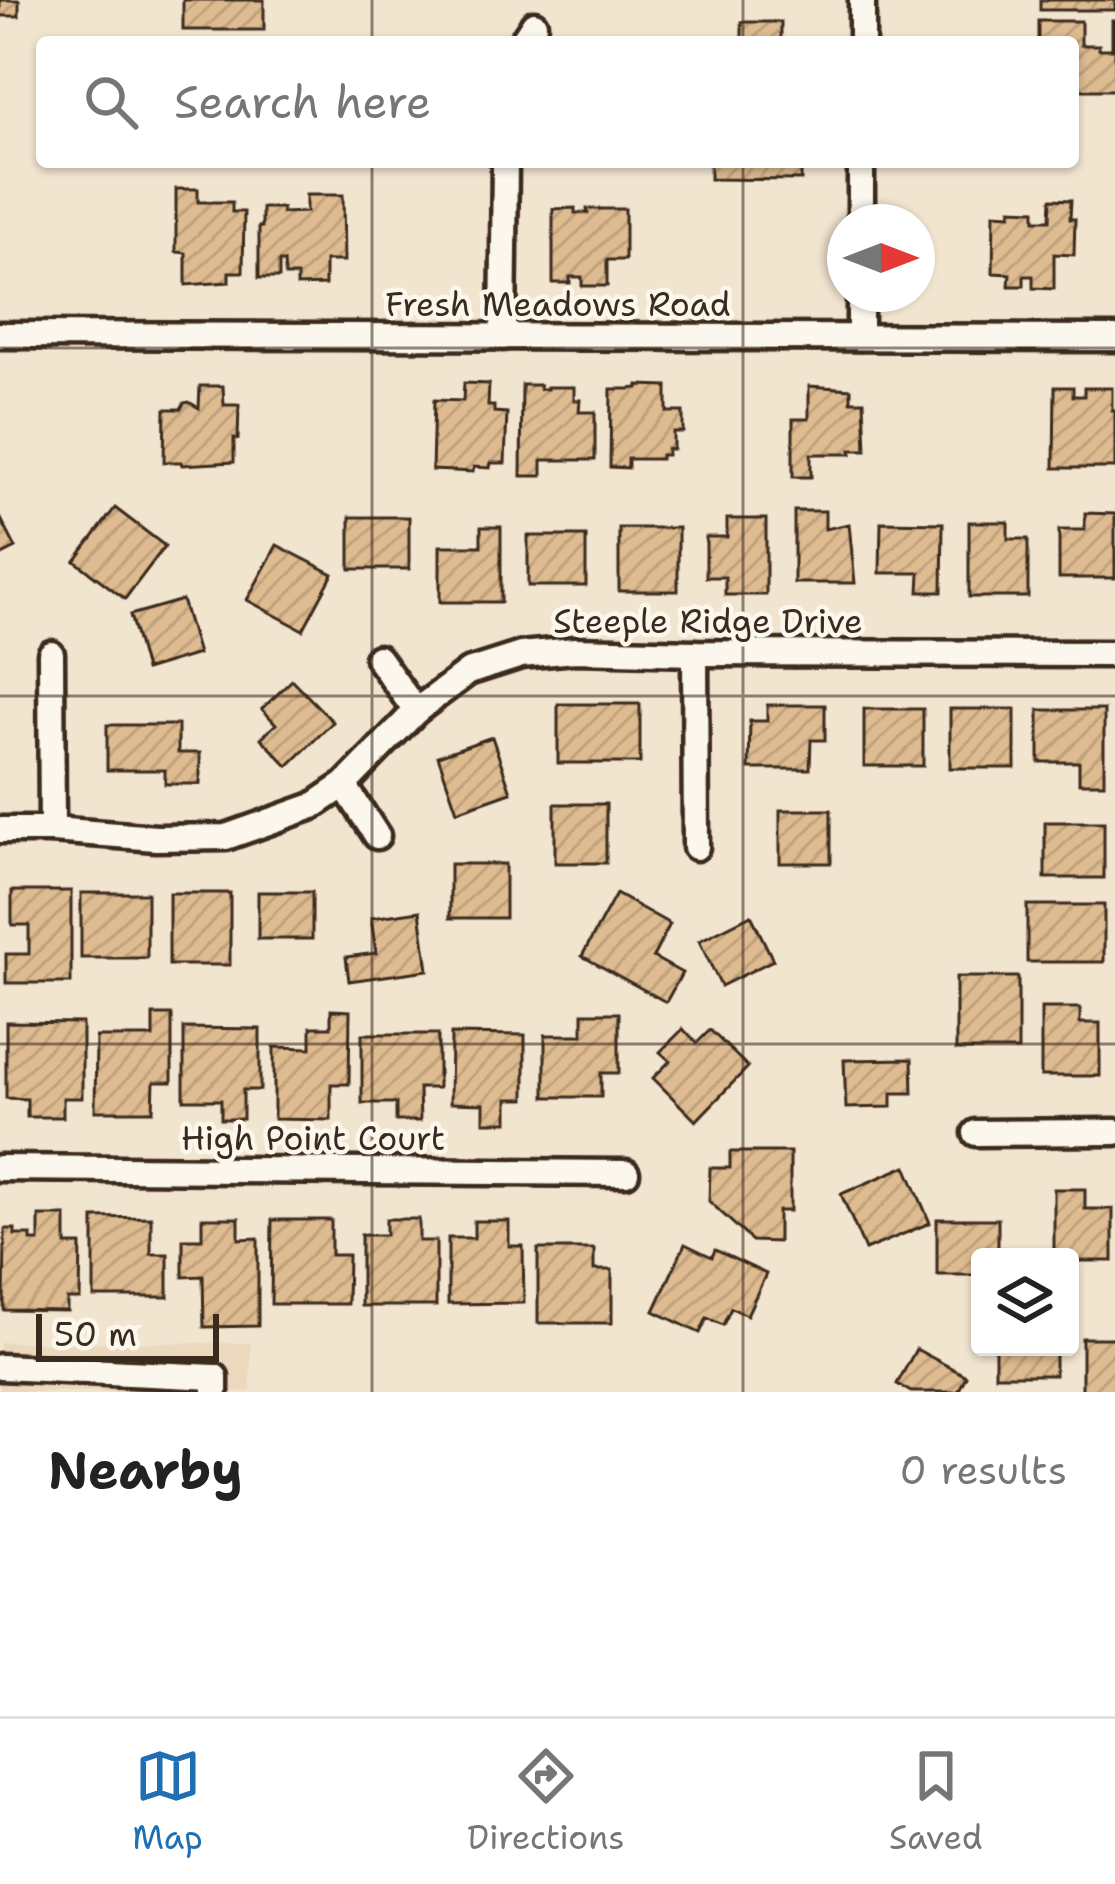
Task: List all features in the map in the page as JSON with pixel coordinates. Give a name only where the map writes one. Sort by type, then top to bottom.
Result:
[{"type":"street","points":[[862,0],[862,36]]},
{"type":"street","points":[[503,337],[506,168]]},
{"type":"street","points":[[861,168],[861,204]]},
{"type":"street","points":[[860,312],[860,338]]},
{"type":"street","name":"Fresh Meadows Road","points":[[0,335],[1115,338]]},
{"type":"street","name":"Steeple Ridge Drive","points":[[0,830],[226,837],[313,806],[344,785],[416,711],[468,672],[521,656],[575,650],[1115,654]]},
{"type":"street","points":[[695,653],[696,848]]},
{"type":"street","points":[[51,654],[52,830]]},
{"type":"street","points":[[378,658],[416,711]]},
{"type":"street","points":[[344,785],[376,836]]},
{"type":"street","points":[[976,1133],[1115,1132]]},
{"type":"street","name":"High Point Court","points":[[0,1168],[626,1173]]},
{"type":"street","points":[[0,1367],[54,1380],[215,1377],[215,1392]]},
{"type":"shaded area","points":[[0,1342],[251,1343],[251,1392],[0,1392]]},
{"type":"building","points":[[0,0],[19,0],[19,16],[0,16]]},
{"type":"building","points":[[183,0],[264,0],[264,30],[183,30]]},
{"type":"building","points":[[1040,0],[1115,0],[1115,10],[1040,10]]},
{"type":"building","points":[[1115,20],[1115,90],[1079,90],[1079,36],[1038,36],[1038,21],[1081,21],[1081,45],[1112,49]]},
{"type":"building","points":[[742,22],[781,22],[781,36],[742,36]]},
{"type":"building","points":[[710,168],[801,168],[801,180],[710,179]]},
{"type":"building","points":[[176,189],[198,189],[198,202],[232,202],[232,212],[244,212],[243,272],[229,272],[229,282],[186,285],[186,253],[176,252]]},
{"type":"building","points":[[306,195],[343,195],[344,261],[325,261],[325,285],[297,286],[297,276],[285,276],[284,262],[279,262],[279,278],[259,278],[262,208],[306,212]]},
{"type":"building","points":[[1051,199],[1071,200],[1074,255],[1054,254],[1054,289],[1033,288],[1033,276],[1024,276],[1024,286],[1009,286],[1010,274],[993,273],[994,213],[1035,210],[1035,220],[1050,220]]},
{"type":"building","points":[[575,208],[575,213],[625,209],[625,260],[607,260],[607,286],[582,286],[582,277],[553,283],[553,209]]},
{"type":"building","points":[[464,383],[489,384],[488,406],[507,413],[505,463],[474,467],[473,472],[432,470],[434,400],[463,401]]},
{"type":"building","points":[[522,385],[574,387],[579,412],[595,412],[595,460],[542,460],[542,476],[521,476]]},
{"type":"building","points":[[200,386],[223,386],[224,405],[239,405],[234,462],[164,462],[165,409],[181,409],[189,402],[199,408]]},
{"type":"building","points":[[667,386],[667,412],[683,412],[683,432],[673,432],[673,449],[667,449],[661,459],[628,459],[628,468],[610,467],[611,389]]},
{"type":"building","points":[[809,386],[851,389],[851,401],[864,401],[866,450],[811,454],[811,477],[793,477],[793,419],[809,419]]},
{"type":"building","points":[[1055,387],[1073,387],[1073,396],[1084,396],[1084,388],[1112,388],[1115,468],[1054,468]]},
{"type":"building","points":[[115,508],[165,546],[125,599],[75,561]]},
{"type":"building","points":[[794,511],[825,511],[825,529],[849,524],[855,583],[794,583]]},
{"type":"building","points":[[1085,513],[1115,514],[1115,578],[1059,578],[1059,530],[1085,530]]},
{"type":"building","points":[[0,517],[16,548],[0,556]]},
{"type":"building","points":[[350,517],[409,517],[409,569],[350,569]]},
{"type":"building","points":[[727,519],[766,519],[766,595],[725,595],[725,577],[706,577],[706,537],[727,537]]},
{"type":"building","points":[[881,522],[943,523],[942,592],[919,592],[920,573],[880,573]]},
{"type":"building","points":[[969,522],[1008,522],[1008,539],[1028,539],[1028,597],[969,597]]},
{"type":"building","points":[[481,527],[501,527],[501,602],[440,602],[440,546],[481,546]]},
{"type":"building","points":[[619,528],[678,528],[678,591],[619,591]]},
{"type":"building","points":[[528,536],[586,536],[586,586],[528,586]]},
{"type":"building","points":[[277,545],[333,574],[303,630],[247,600]]},
{"type":"building","points":[[182,600],[198,654],[145,670],[130,615]]},
{"type":"building","points":[[292,680],[333,722],[288,766],[261,738],[276,724],[262,709]]},
{"type":"building","points":[[558,704],[640,704],[640,763],[558,763]]},
{"type":"building","points":[[767,705],[825,705],[825,740],[811,740],[810,769],[749,769],[750,721],[767,721]]},
{"type":"building","points":[[864,709],[923,709],[923,766],[864,766]]},
{"type":"building","points":[[950,709],[1015,709],[1015,768],[950,768]]},
{"type":"building","points":[[1039,710],[1104,710],[1104,783],[1079,783],[1079,762],[1039,762]]},
{"type":"building","points":[[107,725],[178,725],[178,753],[200,753],[200,784],[165,784],[165,770],[107,770]]},
{"type":"building","points":[[492,737],[511,792],[457,811],[438,756]]},
{"type":"building","points":[[555,804],[606,804],[606,863],[555,863]]},
{"type":"building","points":[[780,810],[831,810],[831,863],[780,863]]},
{"type":"building","points":[[1045,822],[1104,822],[1104,878],[1045,878]]},
{"type":"building","points":[[450,864],[505,864],[505,918],[450,918]]},
{"type":"building","points":[[12,891],[71,891],[71,983],[6,983],[6,954],[29,954],[29,925],[12,925]]},
{"type":"building","points":[[258,892],[312,892],[312,939],[258,939]]},
{"type":"building","points":[[81,893],[147,893],[147,958],[81,958]]},
{"type":"building","points":[[169,893],[230,893],[230,965],[169,965]]},
{"type":"building","points":[[616,894],[670,924],[653,957],[682,973],[666,1002],[582,956]]},
{"type":"building","points":[[1027,905],[1104,905],[1104,962],[1027,962]]},
{"type":"building","points":[[420,911],[428,970],[349,981],[346,957],[376,953],[371,918]]},
{"type":"building","points":[[751,915],[773,960],[721,986],[699,941]]},
{"type":"building","points":[[956,977],[1018,977],[1018,1050],[956,1050]]},
{"type":"building","points":[[1041,1008],[1080,1008],[1080,1023],[1100,1023],[1100,1076],[1041,1076]]},
{"type":"building","points":[[331,1010],[350,1011],[349,1084],[331,1084],[331,1120],[274,1119],[274,1047],[311,1048],[311,1027],[331,1027]]},
{"type":"building","points":[[583,1013],[619,1013],[619,1073],[601,1073],[601,1097],[545,1097],[545,1035],[583,1035]]},
{"type":"building","points":[[153,1015],[172,1015],[172,1082],[154,1082],[153,1111],[95,1111],[96,1037],[153,1037]]},
{"type":"building","points":[[6,1022],[82,1023],[82,1098],[63,1098],[63,1117],[27,1117],[27,1099],[6,1098]]},
{"type":"building","points":[[184,1028],[260,1029],[260,1090],[243,1090],[243,1119],[221,1119],[221,1100],[184,1100]]},
{"type":"building","points":[[683,1029],[697,1043],[710,1030],[748,1067],[696,1121],[653,1078],[670,1061],[660,1052]]},
{"type":"building","points":[[362,1034],[438,1034],[438,1088],[419,1088],[420,1121],[396,1121],[396,1103],[362,1103]]},
{"type":"building","points":[[451,1034],[525,1035],[525,1099],[508,1099],[508,1122],[484,1122],[484,1104],[450,1103]]},
{"type":"building","points":[[912,1059],[913,1093],[892,1093],[892,1107],[846,1108],[844,1060]]},
{"type":"building","points":[[730,1152],[790,1152],[790,1211],[778,1211],[778,1242],[752,1241],[709,1201],[710,1168],[730,1168]]},
{"type":"building","points":[[906,1166],[930,1223],[865,1250],[841,1194]]},
{"type":"building","points":[[1054,1189],[1085,1189],[1085,1209],[1113,1209],[1113,1261],[1079,1261],[1079,1248],[1054,1248]]},
{"type":"building","points":[[39,1216],[66,1216],[66,1245],[81,1245],[80,1299],[67,1299],[67,1311],[4,1310],[5,1229],[39,1241]]},
{"type":"building","points":[[151,1217],[151,1254],[168,1254],[168,1297],[94,1297],[94,1218]]},
{"type":"building","points":[[202,1218],[239,1218],[239,1239],[258,1238],[258,1326],[204,1327],[203,1276],[183,1277],[183,1239],[202,1239]]},
{"type":"building","points":[[386,1219],[419,1219],[419,1241],[436,1241],[436,1306],[361,1306],[361,1235],[386,1235]]},
{"type":"building","points":[[937,1219],[998,1219],[998,1248],[971,1248],[971,1275],[937,1275]]},
{"type":"building","points":[[272,1220],[331,1220],[331,1255],[348,1255],[347,1304],[271,1304]]},
{"type":"building","points":[[474,1221],[509,1221],[509,1246],[523,1246],[524,1303],[448,1304],[448,1238],[474,1238]]},
{"type":"building","points":[[685,1244],[712,1257],[715,1250],[766,1274],[747,1315],[731,1308],[723,1325],[707,1318],[700,1333],[654,1311]]},
{"type":"building","points":[[538,1249],[594,1249],[594,1270],[612,1270],[612,1323],[538,1323]]},
{"type":"building","points":[[1082,1338],[1115,1338],[1115,1392],[1082,1392]]},
{"type":"building","points":[[916,1349],[966,1376],[958,1392],[911,1392],[897,1384]]},
{"type":"building","points":[[995,1356],[1055,1356],[1055,1375],[995,1375]]}]
